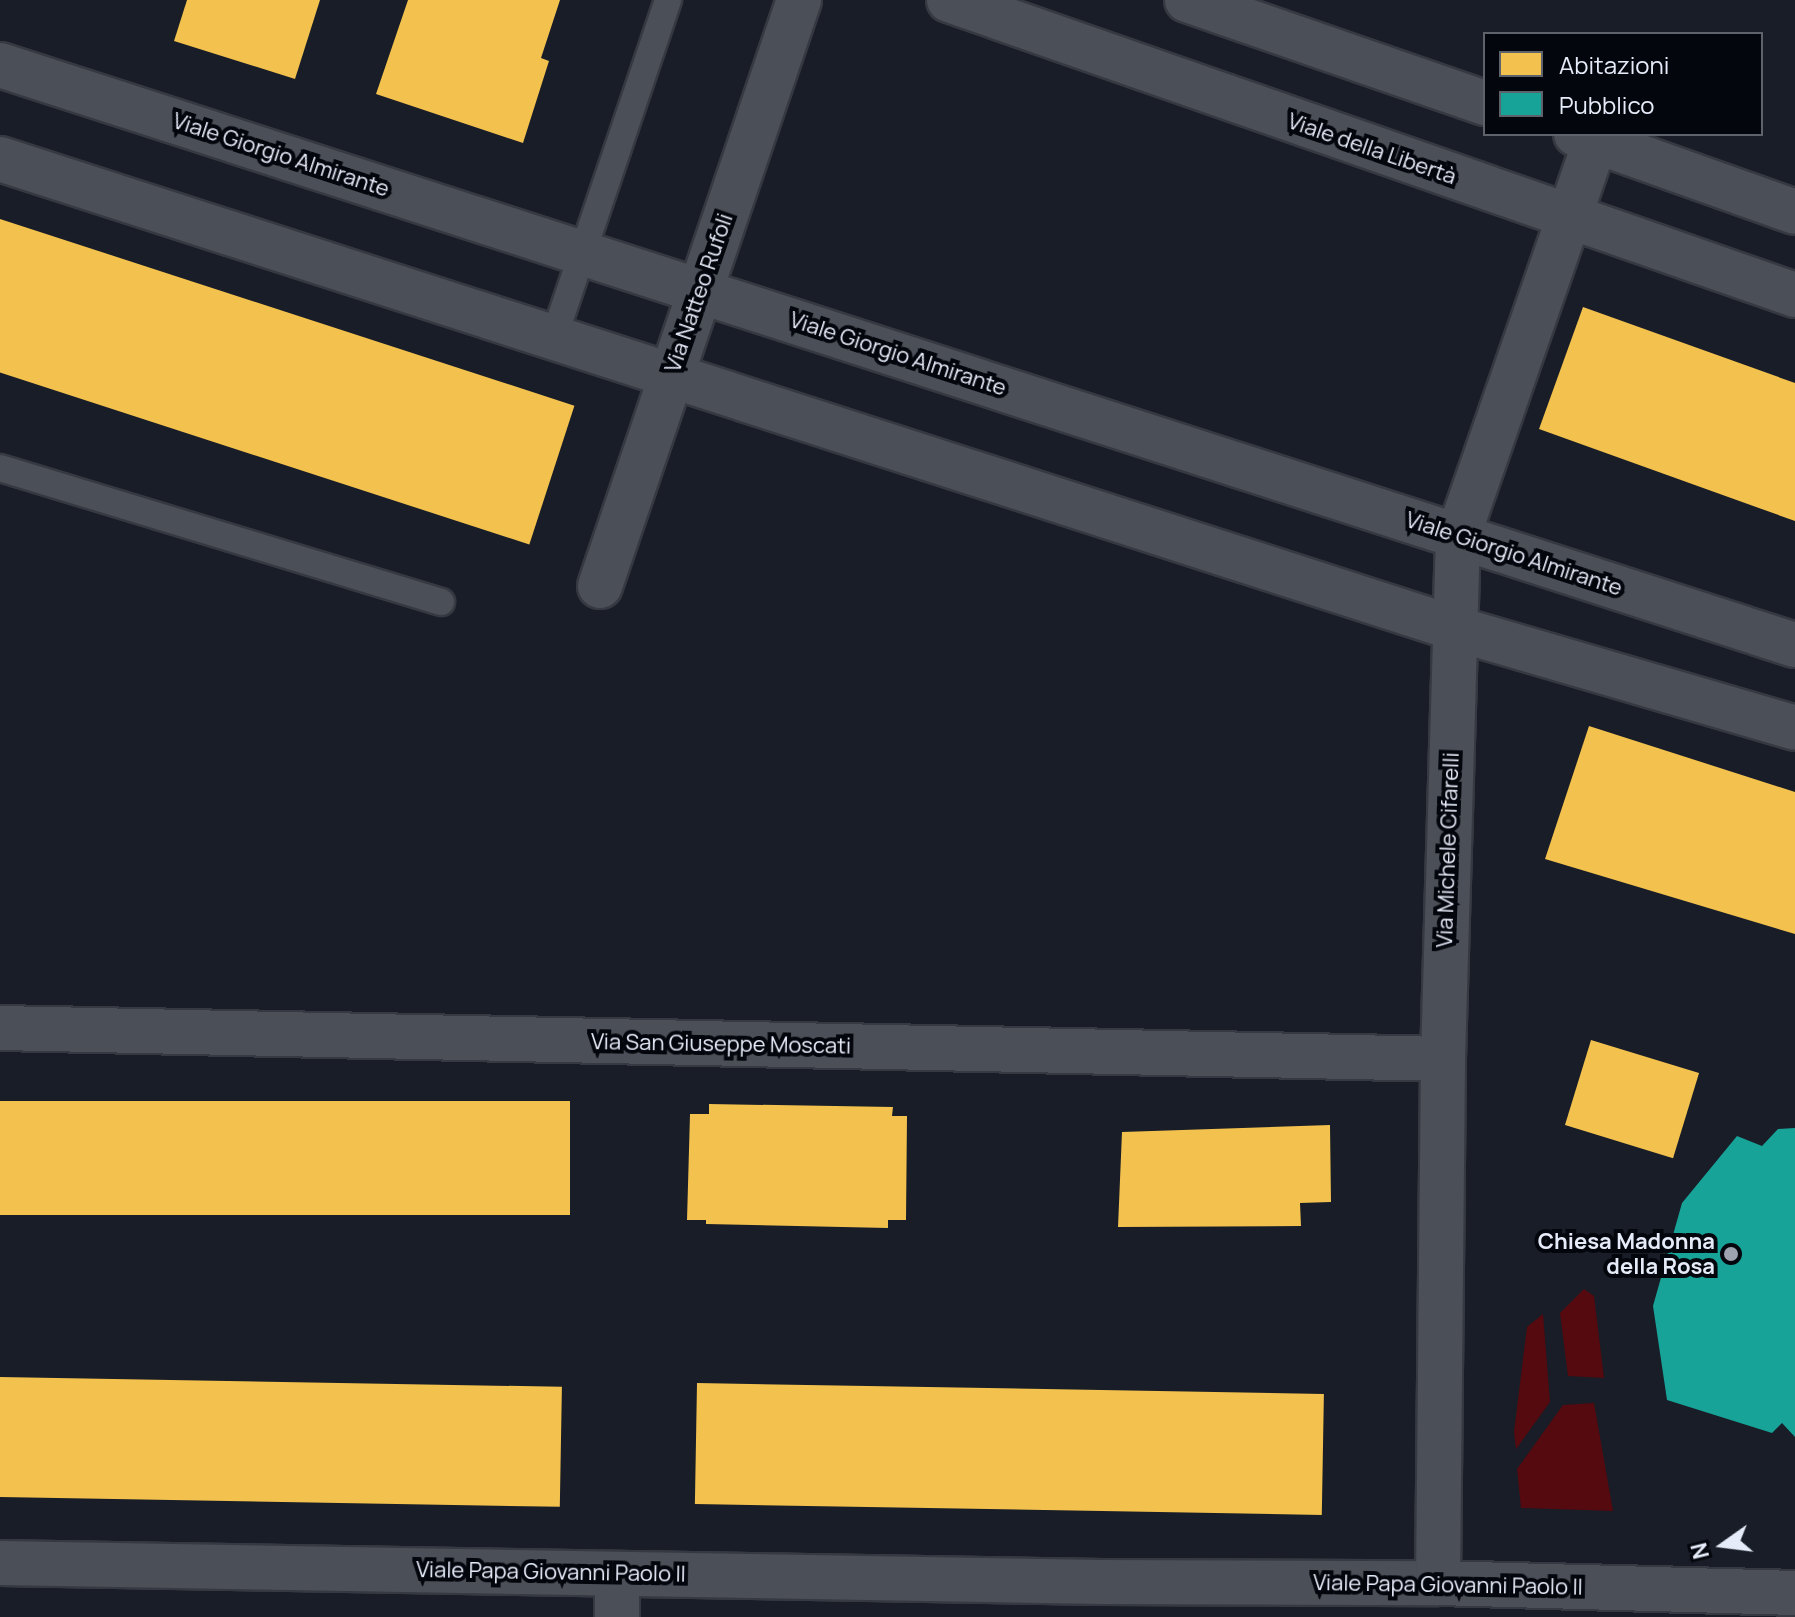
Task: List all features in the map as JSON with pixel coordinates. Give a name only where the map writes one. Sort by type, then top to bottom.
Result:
[{"type":"street","name":"Via Natteo Rufoli","points":[[600,586],[799,0]]},
{"type":"street","name":"Viale della Libertà","points":[[949,0],[1795,295]]},
{"type":"street","points":[[1187,0],[1483,102]]},
{"type":"street","name":"Viale Giorgio Almirante","points":[[0,65],[1795,645]]},
{"type":"street","name":"Via Michele Cifarelli","points":[[1438,1583],[1443,1059],[1458,536],[1569,216],[1586,137]]},
{"type":"street","points":[[1586,137],[1795,212]]},
{"type":"street","points":[[0,159],[1454,628],[1795,728]]},
{"type":"street","name":"Via San Giuseppe Moscati","points":[[0,1028],[1443,1059]]},
{"type":"street","name":"Viale Papa Giovanni Paolo II","points":[[0,1563],[618,1574],[1102,1599],[1438,1583],[1795,1593]]},
{"type":"street","points":[[617,1617],[618,1574]]},
{"type":"lane","points":[[554,337],[668,0]]},
{"type":"lane","points":[[0,468],[441,602]]},
{"type":"shaded area","points":[[1584,1289],[1594,1296],[1604,1378],[1568,1376],[1560,1313]]},
{"type":"shaded area","points":[[1543,1314],[1550,1402],[1516,1449],[1514,1432],[1527,1327]]},
{"type":"shaded area","points":[[1594,1403],[1613,1511],[1521,1508],[1517,1469],[1563,1405]]},
{"type":"building: Abitazioni","points":[[187,0],[320,0],[295,79],[174,41]]},
{"type":"building: Abitazioni","points":[[408,0],[560,0],[541,58],[549,61],[523,143],[376,94]]},
{"type":"building: Abitazioni","points":[[0,219],[574,406],[529,545],[0,373]]},
{"type":"building: Abitazioni","points":[[1583,307],[1795,383],[1795,521],[1539,429]]},
{"type":"building: Abitazioni","points":[[1589,726],[1795,792],[1795,934],[1545,859]]},
{"type":"building: Abitazioni","points":[[1591,1040],[1699,1073],[1673,1158],[1565,1125]]},
{"type":"building: Abitazioni","points":[[0,1101],[570,1101],[570,1215],[0,1215]]},
{"type":"building: Abitazioni","points":[[709,1104],[893,1107],[892,1116],[907,1116],[906,1220],[888,1220],[888,1228],[706,1224],[706,1220],[687,1220],[690,1114],[709,1114]]},
{"type":"building: Abitazioni","points":[[1330,1125],[1331,1202],[1300,1203],[1301,1226],[1118,1227],[1122,1132]]},
{"type":"building: Abitazioni","points":[[0,1377],[562,1387],[560,1507],[0,1497]]},
{"type":"building: Abitazioni","points":[[697,1383],[1324,1394],[1322,1515],[695,1504]]},
{"type":"building: Pubblico","name":"Chiesa Madonna della Rosa","points":[[1795,1128],[1795,1437],[1782,1423],[1772,1433],[1667,1400],[1653,1306],[1682,1203],[1737,1136],[1762,1146],[1778,1129]]},
{"type":"place","name":"Chiesa Madonna della Rosa","points":[[1731,1254]]}]
